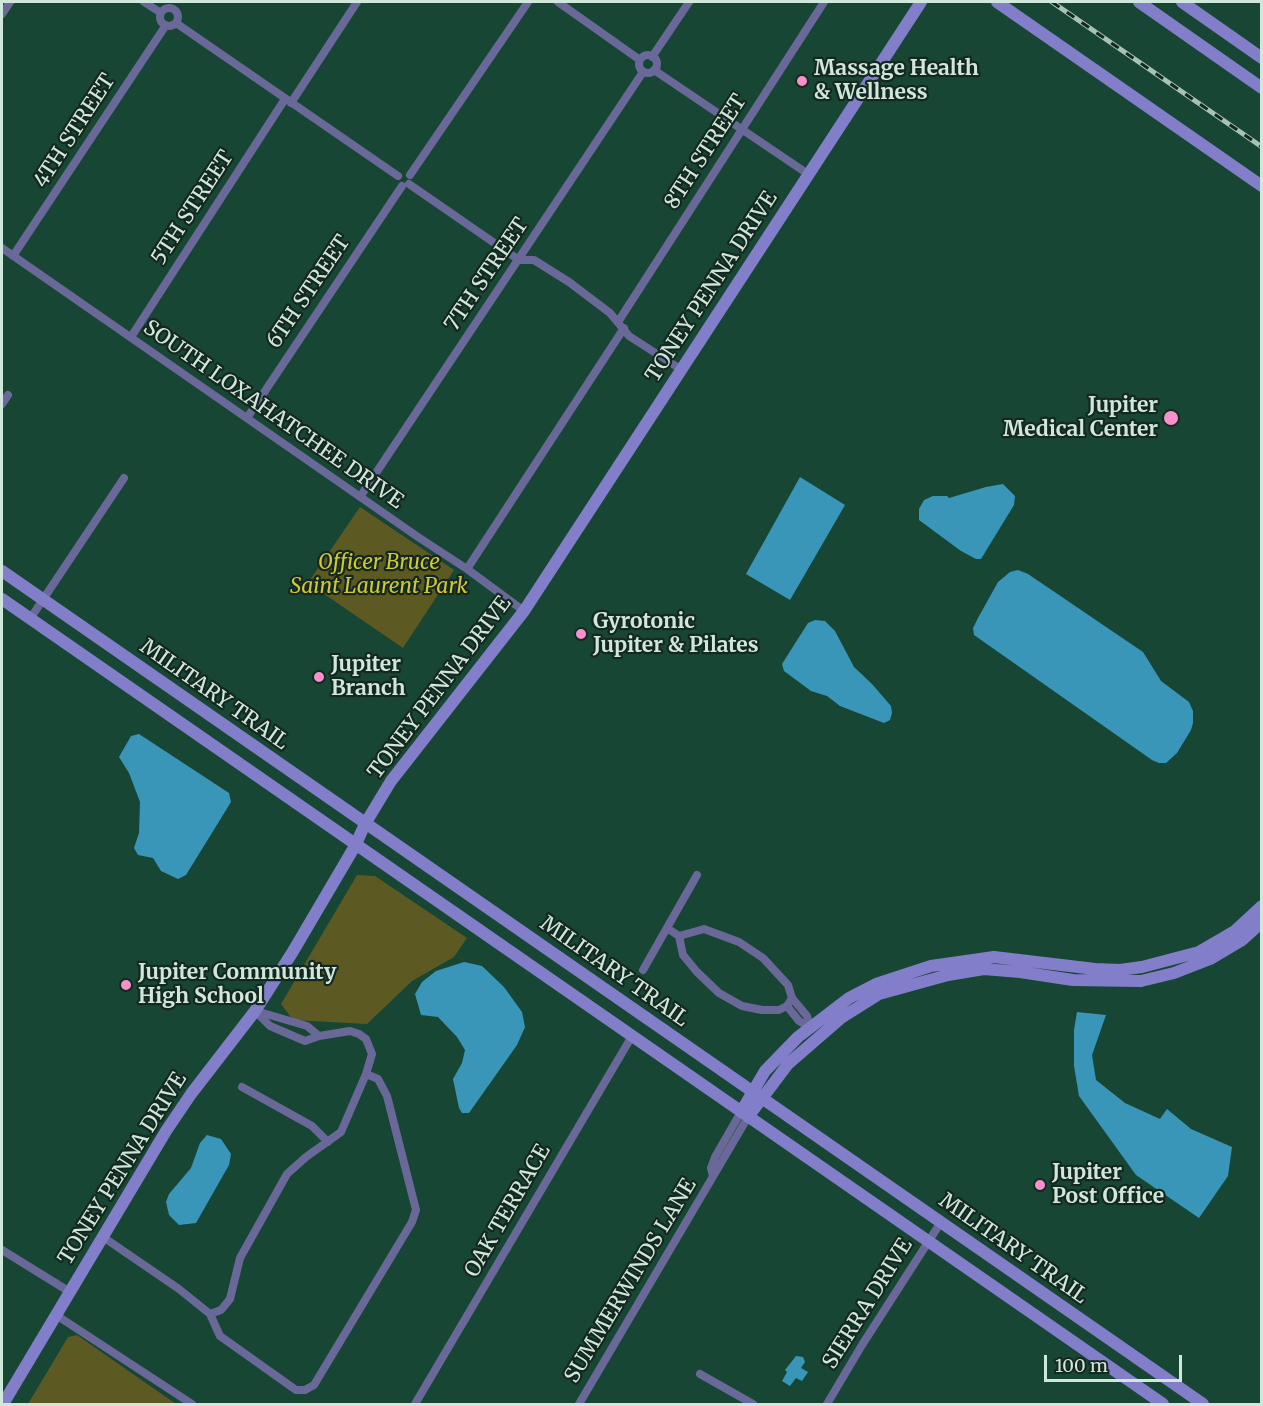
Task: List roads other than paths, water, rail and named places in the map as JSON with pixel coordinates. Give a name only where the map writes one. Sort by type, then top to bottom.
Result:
[{"type":"street","points":[[2,14],[10,2]]},
{"type":"street","points":[[144,2],[161,13]]},
{"type":"street","points":[[176,10],[182,2]]},
{"type":"street","name":"5TH STREET","points":[[130,337],[357,2]]},
{"type":"street","points":[[406,185],[411,181],[410,175],[528,2]]},
{"type":"street","points":[[558,2],[640,60]]},
{"type":"street","points":[[652,57],[689,2]]},
{"type":"street","name":"8TH STREET","points":[[467,569],[824,2]]},
{"type":"street","name":"TONEY PENNA DRIVE","points":[[3,1404],[166,1131],[191,1094],[255,1011],[356,846],[365,824],[405,761],[524,611],[921,2]]},
{"type":"street","points":[[997,2],[1262,186]]},
{"type":"street","points":[[1139,2],[1262,88]]},
{"type":"street","points":[[1182,2],[1262,58]]},
{"type":"street","points":[[168,8],[176,10],[178,18],[176,23],[166,26],[160,19],[161,13],[168,8]]},
{"type":"street","points":[[176,23],[398,176]]},
{"type":"street","name":"4TH STREET","points":[[13,256],[166,26]]},
{"type":"street","points":[[640,60],[647,56],[652,57]]},
{"type":"street","points":[[652,57],[656,64],[654,70]]},
{"type":"street","points":[[640,60],[640,68],[643,72],[654,70]]},
{"type":"street","points":[[654,70],[808,174]]},
{"type":"street","name":"7TH STREET","points":[[360,497],[643,72]]},
{"type":"street","points":[[410,175],[403,172],[398,176],[397,181],[519,260],[534,260],[546,267],[594,299],[630,336],[682,370]]},
{"type":"street","name":"6TH STREET","points":[[247,418],[406,185]]},
{"type":"street","name":"SOUTH LOXAHATCHEE DRIVE","points":[[2,248],[467,569],[524,611]]},
{"type":"street","points":[[2,404],[8,395]]},
{"type":"street","points":[[30,619],[124,478]]},
{"type":"street","name":"MILITARY TRAIL","points":[[2,571],[1203,1404]]},
{"type":"street","name":"MILITARY TRAIL","points":[[2,599],[1162,1404]]},
{"type":"street","points":[[643,970],[697,875]]},
{"type":"street","points":[[757,1096],[765,1071],[810,1027],[849,998],[876,984],[931,966],[994,957],[1120,970],[1168,961],[1198,952],[1224,938],[1262,906]]},
{"type":"street","points":[[745,1114],[757,1096],[788,1064],[841,1018],[879,994],[948,975],[984,969],[1073,980],[1141,981],[1174,973],[1210,959],[1242,940],[1262,922]]},
{"type":"street","points":[[667,928],[679,936],[683,955],[697,972],[719,993],[742,1006],[762,1010],[779,1010],[786,1006],[792,998]]},
{"type":"street","points":[[679,936],[704,929],[739,942],[763,958],[788,985],[792,998],[807,1016],[810,1027]]},
{"type":"street","points":[[786,1006],[799,1021],[810,1027]]},
{"type":"street","points":[[255,1011],[307,1026],[319,1036]]},
{"type":"street","points":[[210,1314],[221,1310],[230,1299],[240,1258],[287,1174],[341,1132],[366,1074],[372,1054],[366,1039],[350,1031],[319,1036],[305,1041],[270,1026],[255,1011]]},
{"type":"street","name":"OAK TERRACE","points":[[415,1404],[632,1036]]},
{"type":"street","points":[[103,1237],[179,1289],[210,1314],[220,1336],[296,1390],[305,1390],[314,1385],[412,1222],[416,1210],[387,1096],[378,1079],[366,1074]]},
{"type":"street","points":[[242,1087],[312,1126],[328,1142]]},
{"type":"street","name":"SUMMERWINDS LANE","points":[[579,1404],[713,1176],[745,1114]]},
{"type":"street","name":"SIERRA DRIVE","points":[[827,1404],[941,1222]]},
{"type":"street","points":[[2,1250],[70,1292]]},
{"type":"street","points":[[56,1315],[192,1404]]},
{"type":"street","points":[[700,1374],[753,1404]]},
{"type":"water","points":[[800,477],[845,505],[790,600],[746,574]]},
{"type":"water","points":[[1003,484],[1015,496],[1014,505],[981,559],[976,559],[961,551],[919,520],[919,509],[924,500],[933,496],[949,498]]},
{"type":"water","points":[[1018,570],[1028,574],[1143,652],[1161,681],[1189,702],[1193,711],[1191,730],[1177,753],[1166,763],[1152,760],[974,635],[973,628],[998,582],[1010,572]]},
{"type":"water","points":[[815,620],[825,621],[835,631],[854,667],[891,706],[890,720],[884,723],[840,706],[827,696],[811,691],[784,671],[782,664],[808,623]]},
{"type":"water","points":[[139,734],[229,793],[231,802],[186,875],[178,879],[161,871],[153,858],[138,855],[134,848],[139,833],[140,802],[129,773],[119,757],[131,736]]},
{"type":"water","points":[[464,962],[482,966],[504,987],[522,1012],[525,1027],[517,1045],[469,1113],[462,1113],[459,1108],[453,1079],[462,1063],[465,1050],[457,1037],[438,1017],[421,1015],[415,994],[422,982],[436,971]]},
{"type":"water","points":[[1077,1012],[1106,1015],[1092,1055],[1096,1080],[1125,1103],[1160,1119],[1167,1109],[1191,1129],[1232,1147],[1228,1176],[1199,1218],[1136,1175],[1079,1096],[1074,1066],[1074,1030]]},
{"type":"water","points":[[207,1135],[221,1139],[231,1154],[229,1165],[196,1223],[179,1225],[169,1215],[166,1202],[169,1194],[191,1168],[200,1143]]},
{"type":"water","points":[[796,1356],[803,1357],[805,1362],[801,1368],[808,1372],[802,1381],[796,1378],[790,1386],[782,1381],[787,1372],[785,1370]]},
{"type":"railway","points":[[1052,2],[1262,147]]},
{"type":"place","name":"Massage Health & Wellness","points":[[802,81]]},
{"type":"place","name":"Jupiter Medical Center","points":[[1171,418]]},
{"type":"place","name":"Gyrotonic Jupiter & Pilates","points":[[581,634]]},
{"type":"place","name":"Jupiter Branch","points":[[319,677]]},
{"type":"place","name":"Jupiter Community High School","points":[[126,985]]},
{"type":"place","name":"Jupiter Post Office","points":[[1040,1185]]},
{"type":"park label","name":"Officer Bruce Saint Laurent Park","points":[[379,575]]}]
